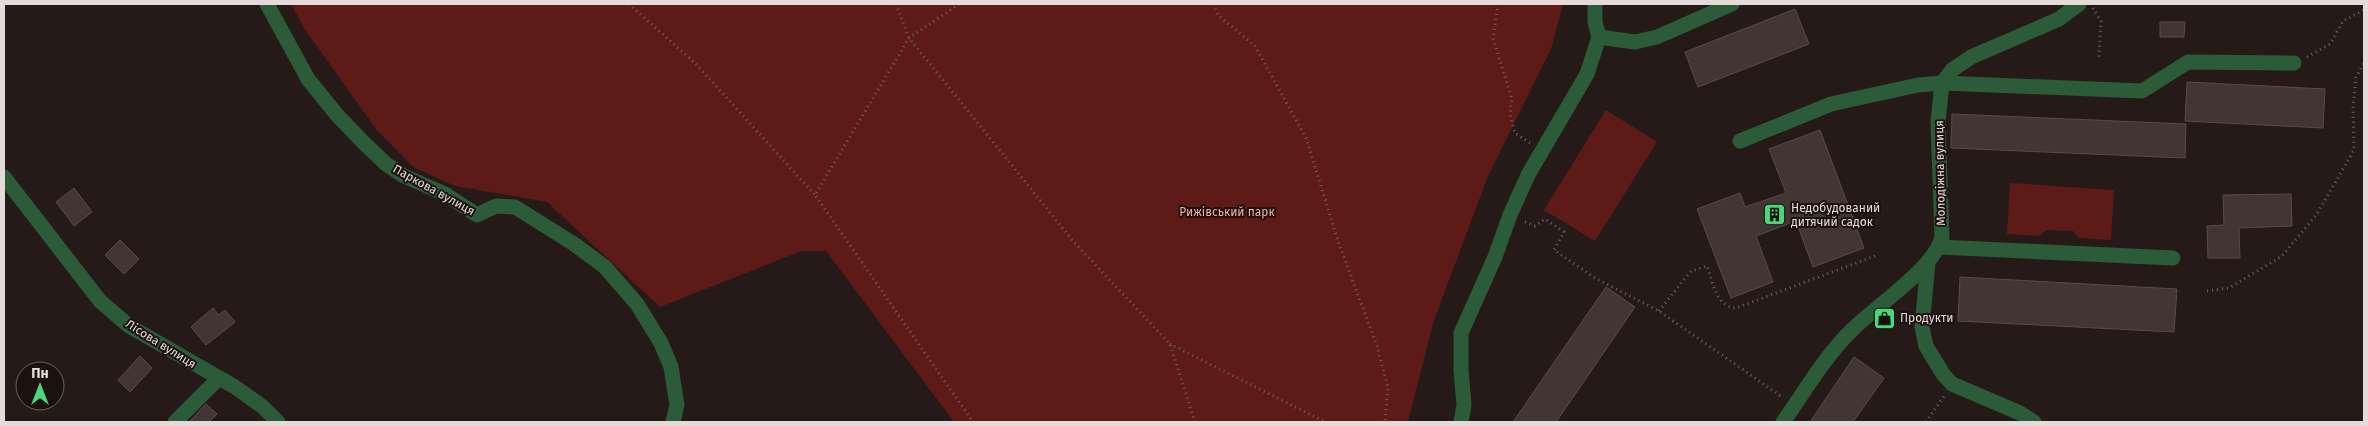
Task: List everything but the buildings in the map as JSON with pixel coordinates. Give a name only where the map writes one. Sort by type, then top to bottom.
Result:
[{"type":"street","name":"Паркова вулиця","points":[[267,4],[308,79],[337,114],[386,164],[404,176],[445,194],[477,215],[496,206],[515,206],[574,244],[605,267],[637,304],[661,343],[671,367],[677,404],[673,422]]},
{"type":"street","points":[[1461,422],[1464,405],[1461,370],[1461,333],[1495,257],[1510,216],[1540,154],[1586,74],[1599,36],[1595,22],[1595,4]]},
{"type":"street","points":[[1599,36],[1635,42],[1657,37],[1732,4]]},
{"type":"street","points":[[1942,83],[1952,70],[1971,57],[2059,19],[2079,4]]},
{"type":"street","points":[[1740,141],[1831,104],[1918,85],[1942,83],[2142,91],[2188,62],[2294,63]]},
{"type":"street","name":"Молодіжна вулиця","points":[[1940,247],[1942,236],[1938,122],[1942,83]]},
{"type":"street","name":"Лісова вулиця","points":[[4,177],[100,301],[129,326],[249,396],[278,422]]},
{"type":"street","points":[[1783,422],[1851,330],[1928,262],[1940,247],[2174,258]]},
{"type":"street","points":[[1928,262],[1922,327],[1926,346],[1943,374],[1952,384],[2020,412],[2034,422]]},
{"type":"street","points":[[175,422],[219,378]]},
{"type":"path","points":[[629,4],[696,64],[815,195],[973,422]]},
{"type":"path","points":[[896,4],[909,38],[1073,241],[1170,344],[1325,422]]},
{"type":"path","points":[[815,195],[909,38],[959,4]]},
{"type":"path","points":[[1213,4],[1218,15],[1255,46],[1306,138],[1338,241],[1377,346],[1388,388],[1385,422]]},
{"type":"path","points":[[1498,4],[1493,38],[1512,99],[1510,115],[1516,133],[1531,144],[1540,154]]},
{"type":"path","points":[[2090,4],[2100,21],[2099,58]]},
{"type":"path","points":[[2294,63],[2330,44],[2343,21],[2364,10]]},
{"type":"path","points":[[2207,291],[2229,288],[2282,256],[2318,214],[2354,150],[2356,77],[2364,64]]},
{"type":"path","points":[[1535,226],[1545,219],[1564,232],[1554,250],[1595,278],[1659,311],[1794,406]]},
{"type":"path","points":[[1659,311],[1692,271],[1707,266],[1722,302],[1728,307],[1736,308],[1875,256]]},
{"type":"path","points":[[1170,344],[1195,422]]},
{"type":"path","points":[[1926,422],[1952,384]]},
{"type":"green space","name":"Рижівський парк","points":[[291,4],[1563,4],[1551,49],[1488,176],[1433,323],[1408,422],[954,422],[826,251],[801,251],[660,307],[547,202],[455,186],[413,167],[376,129],[304,28]]},
{"type":"green space","points":[[1606,110],[1657,142],[1595,241],[1544,210]]},
{"type":"green space","points":[[2010,183],[2114,190],[2111,240],[2079,238],[2073,231],[2047,230],[2039,236],[2007,234]]},
{"type":"place","name":"Недобудований дитячий садок","points":[[1775,215]]},
{"type":"place","name":"Продукти","points":[[1884,318]]}]
